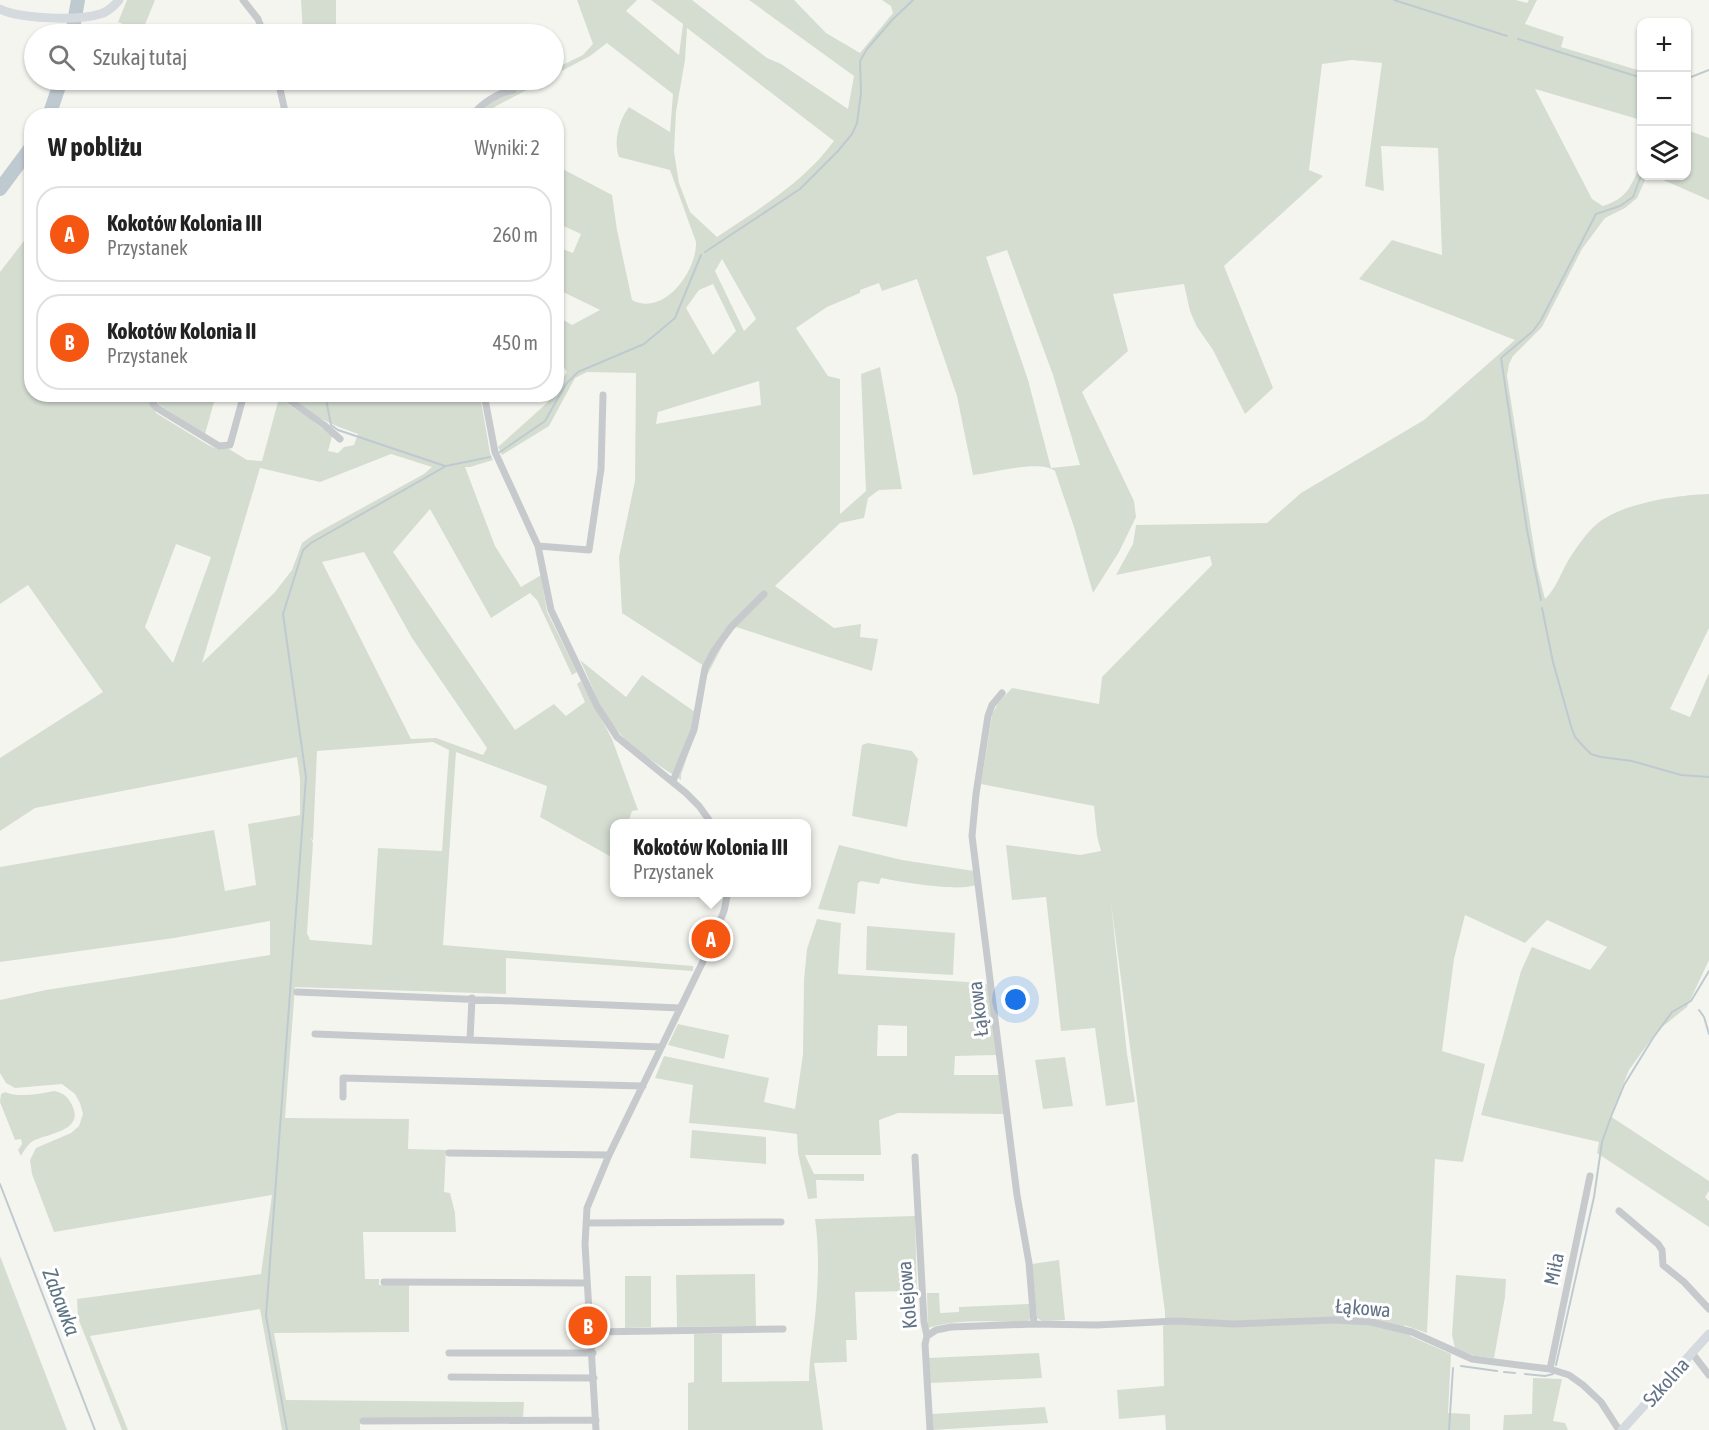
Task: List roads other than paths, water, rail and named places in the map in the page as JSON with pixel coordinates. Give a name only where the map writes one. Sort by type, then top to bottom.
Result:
[{"type":"street","points":[[0,9],[19,16],[46,18],[94,15],[105,12],[119,0]]},
{"type":"street","points":[[243,0],[260,24]]},
{"type":"street","points":[[280,90],[284,108]]},
{"type":"street","points":[[479,108],[486,101],[513,90]]},
{"type":"street","points":[[538,546],[589,550],[601,469],[603,395]]},
{"type":"street","points":[[154,402],[157,408],[219,446],[230,445],[242,402]]},
{"type":"street","points":[[292,402],[340,439]]},
{"type":"street","points":[[485,402],[495,453],[538,546],[551,610],[604,720],[632,750],[673,781],[699,806],[708,819]]},
{"type":"street","points":[[673,781],[694,730],[705,669],[714,651],[731,627],[764,594]]},
{"type":"street","name":"Łąkowa","points":[[1002,693],[992,705],[988,716],[972,836],[1017,1195],[1029,1263],[1035,1324]]},
{"type":"street","points":[[596,1430],[592,1332],[587,1283],[587,1208],[609,1155],[714,937],[727,897]]},
{"type":"street","points":[[297,992],[680,1008]]},
{"type":"street","points":[[470,1040],[472,998]]},
{"type":"street","points":[[315,1035],[661,1047]]},
{"type":"street","points":[[343,1097],[343,1078],[643,1086]]},
{"type":"street","points":[[449,1153],[609,1155]]},
{"type":"street","name":"Kolejowa","points":[[915,1157],[924,1322],[927,1336],[925,1351],[930,1430]]},
{"type":"street","name":"Miła","points":[[1550,1369],[1590,1176]]},
{"type":"street","points":[[1619,1211],[1658,1244],[1662,1250],[1664,1265],[1684,1282],[1709,1309]]},
{"type":"street","points":[[586,1223],[781,1222]]},
{"type":"street","points":[[384,1282],[587,1283]]},
{"type":"street","name":"Łąkowa","points":[[927,1336],[932,1331],[951,1327],[1035,1324],[1359,1321],[1401,1328],[1479,1361],[1550,1369],[1569,1375],[1601,1402],[1620,1430]]},
{"type":"street","points":[[592,1332],[783,1329]]},
{"type":"street","name":"Szkolna","points":[[1620,1430],[1709,1334]]},
{"type":"street","points":[[449,1353],[593,1353]]},
{"type":"street","points":[[1692,1353],[1709,1375]]},
{"type":"street","points":[[451,1377],[594,1378]]},
{"type":"street","points":[[363,1420],[596,1420]]},
{"type":"waterway","points":[[74,24],[78,0]]},
{"type":"waterway","points":[[705,252],[800,189],[838,151],[852,134],[857,123],[861,93],[860,61],[867,49],[892,20],[913,0]]},
{"type":"waterway","points":[[1394,0],[1507,36]]},
{"type":"waterway","points":[[1518,39],[1637,76]]},
{"type":"waterway","points":[[1691,77],[1709,70]]},
{"type":"waterway","points":[[52,108],[58,90]]},
{"type":"waterway","points":[[0,189],[24,157]]},
{"type":"waterway","points":[[1541,600],[1527,530],[1501,358],[1533,331],[1541,320],[1596,214],[1620,206],[1633,197],[1639,180]]},
{"type":"waterway","points":[[564,388],[578,372],[644,344],[675,318],[701,255]]},
{"type":"waterway","points":[[327,402],[331,425],[338,430],[445,466]]},
{"type":"waterway","points":[[500,452],[545,421],[556,402]]},
{"type":"waterway","points":[[287,1430],[266,1316],[306,777],[283,614],[303,550],[311,543],[446,466],[490,457]]},
{"type":"waterway","points":[[1542,608],[1553,662],[1571,726],[1575,737],[1583,746],[1591,754],[1601,757],[1632,761],[1681,775],[1709,777]]},
{"type":"waterway","points":[[1556,1365],[1594,1197],[1602,1142],[1612,1114],[1624,1085],[1653,1038],[1672,1012],[1691,1001],[1709,971]]},
{"type":"waterway","points":[[1699,1010],[1704,1017],[1709,1034]]},
{"type":"waterway","name":"Zabawka","points":[[0,1184],[95,1430]]},
{"type":"waterway","points":[[1461,1366],[1497,1371]]},
{"type":"waterway","points":[[1449,1430],[1453,1368]]},
{"type":"waterway","points":[[1504,1372],[1515,1373]]},
{"type":"waterway","points":[[1525,1374],[1545,1376],[1553,1374]]},
{"type":"place","name":"Kokotów Kolonia III","points":[[711,939]]},
{"type":"place","name":"Kokotów Kolonia II","points":[[588,1326]]}]
